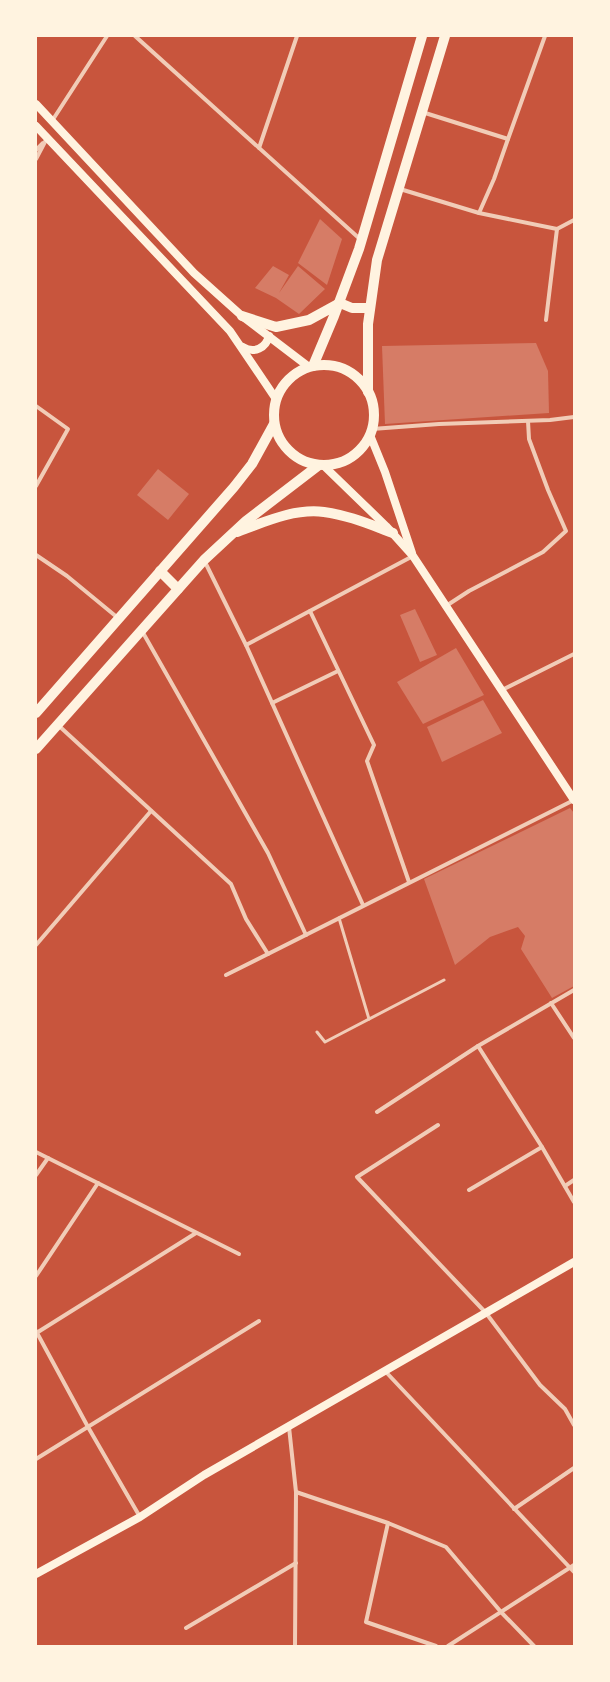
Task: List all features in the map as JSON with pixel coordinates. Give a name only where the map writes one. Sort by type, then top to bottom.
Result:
[{"type":"main road","points":[[311,366],[340,303],[362,241],[422,36]]},
{"type":"main road","points":[[368,392],[368,324],[377,260],[445,36]]},
{"type":"main road","points":[[36,104],[194,273],[242,316],[311,366]]},
{"type":"main road","points":[[36,126],[230,331],[276,398]]},
{"type":"main road","points":[[242,316],[276,327],[309,320],[340,303]]},
{"type":"main road","points":[[340,303],[352,308],[370,308]]},
{"type":"main road","points":[[241,345],[247,350],[260,349],[267,343],[269,336]]},
{"type":"main road","points":[[326,364],[339,367],[351,372],[361,381],[368,392],[374,410],[371,432],[364,445],[356,454],[346,460],[335,464],[321,465],[306,462],[295,456],[285,447],[278,436],[274,424],[276,398],[281,388],[298,371],[311,366],[326,364]]},
{"type":"main road","points":[[36,713],[252,464],[274,424]]},
{"type":"main road","points":[[371,432],[413,556]]},
{"type":"main road","points":[[321,465],[393,533],[413,556],[574,800]]},
{"type":"main road","points":[[36,749],[204,560],[246,521],[321,465]]},
{"type":"main road","points":[[232,534],[268,520],[302,512],[324,512],[348,517],[393,533]]},
{"type":"main road","points":[[160,571],[178,589]]},
{"type":"main road","points":[[36,1574],[140,1517],[204,1475],[574,1262]]},
{"type":"street","points":[[52,122],[107,36]]},
{"type":"street","points":[[135,36],[362,241]]},
{"type":"street","points":[[259,148],[297,36]]},
{"type":"street","points":[[479,213],[494,179],[545,36]]},
{"type":"street","points":[[422,112],[508,139]]},
{"type":"street","points":[[36,150],[47,138]]},
{"type":"street","points":[[36,159],[47,138]]},
{"type":"street","points":[[399,188],[479,213],[557,229],[574,220]]},
{"type":"street","points":[[546,320],[557,229]]},
{"type":"street","points":[[36,406],[68,429],[36,486]]},
{"type":"street","points":[[371,432],[439,424],[550,420],[574,417]]},
{"type":"street","points":[[446,606],[469,591],[543,552],[566,531],[529,439],[528,421]]},
{"type":"street","points":[[36,555],[67,576],[118,618]]},
{"type":"street","points":[[246,645],[413,556]]},
{"type":"street","points":[[204,560],[246,645],[363,905]]},
{"type":"street","points":[[310,611],[374,745],[367,761],[409,882]]},
{"type":"street","points":[[141,630],[268,853],[306,935]]},
{"type":"street","points":[[502,690],[574,654]]},
{"type":"street","points":[[272,703],[338,671]]},
{"type":"street","points":[[57,725],[231,884],[246,919],[268,954]]},
{"type":"street","points":[[226,975],[574,800]]},
{"type":"street","points":[[36,945],[151,811]]},
{"type":"street","points":[[377,1112],[478,1046],[574,990]]},
{"type":"street","points":[[552,1003],[574,1038]]},
{"type":"street","points":[[478,1046],[542,1147],[574,1202]]},
{"type":"street","points":[[438,1125],[357,1177],[486,1313],[540,1385],[565,1409],[574,1425]]},
{"type":"street","points":[[469,1190],[542,1147]]},
{"type":"street","points":[[36,1152],[239,1254]]},
{"type":"street","points":[[36,1176],[48,1158]]},
{"type":"street","points":[[565,1186],[574,1180]]},
{"type":"street","points":[[36,1276],[98,1183]]},
{"type":"street","points":[[140,1517],[88,1428],[37,1331],[196,1233]]},
{"type":"street","points":[[36,1459],[259,1321]]},
{"type":"street","points":[[385,1371],[514,1509],[572,1567],[574,1572]]},
{"type":"street","points":[[289,1426],[296,1492],[295,1646]]},
{"type":"street","points":[[514,1509],[574,1468]]},
{"type":"street","points":[[296,1492],[388,1524],[446,1547],[501,1612],[534,1646]]},
{"type":"street","points":[[388,1524],[366,1622],[436,1646]]},
{"type":"street","points":[[186,1628],[296,1563]]},
{"type":"street","points":[[448,1646],[572,1567]]},
{"type":"lane","points":[[339,918],[369,1019]]},
{"type":"lane","points":[[317,1032],[325,1042],[444,980]]},
{"type":"building","points":[[320,219],[342,239],[327,285],[298,263]]},
{"type":"building","points":[[273,266],[289,275],[279,293],[298,266],[325,289],[299,314],[276,298],[255,288]]},
{"type":"building","points":[[536,343],[548,371],[549,413],[385,424],[382,346]]},
{"type":"building","points":[[158,469],[189,494],[168,520],[137,495]]},
{"type":"building","points":[[415,609],[437,655],[420,662],[400,615]]},
{"type":"building","points":[[456,648],[484,695],[423,724],[397,682]]},
{"type":"building","points":[[483,700],[502,733],[442,762],[427,727]]},
{"type":"building","points":[[570,808],[574,813],[574,986],[552,998],[521,949],[525,936],[518,927],[490,937],[455,965],[424,879]]}]
